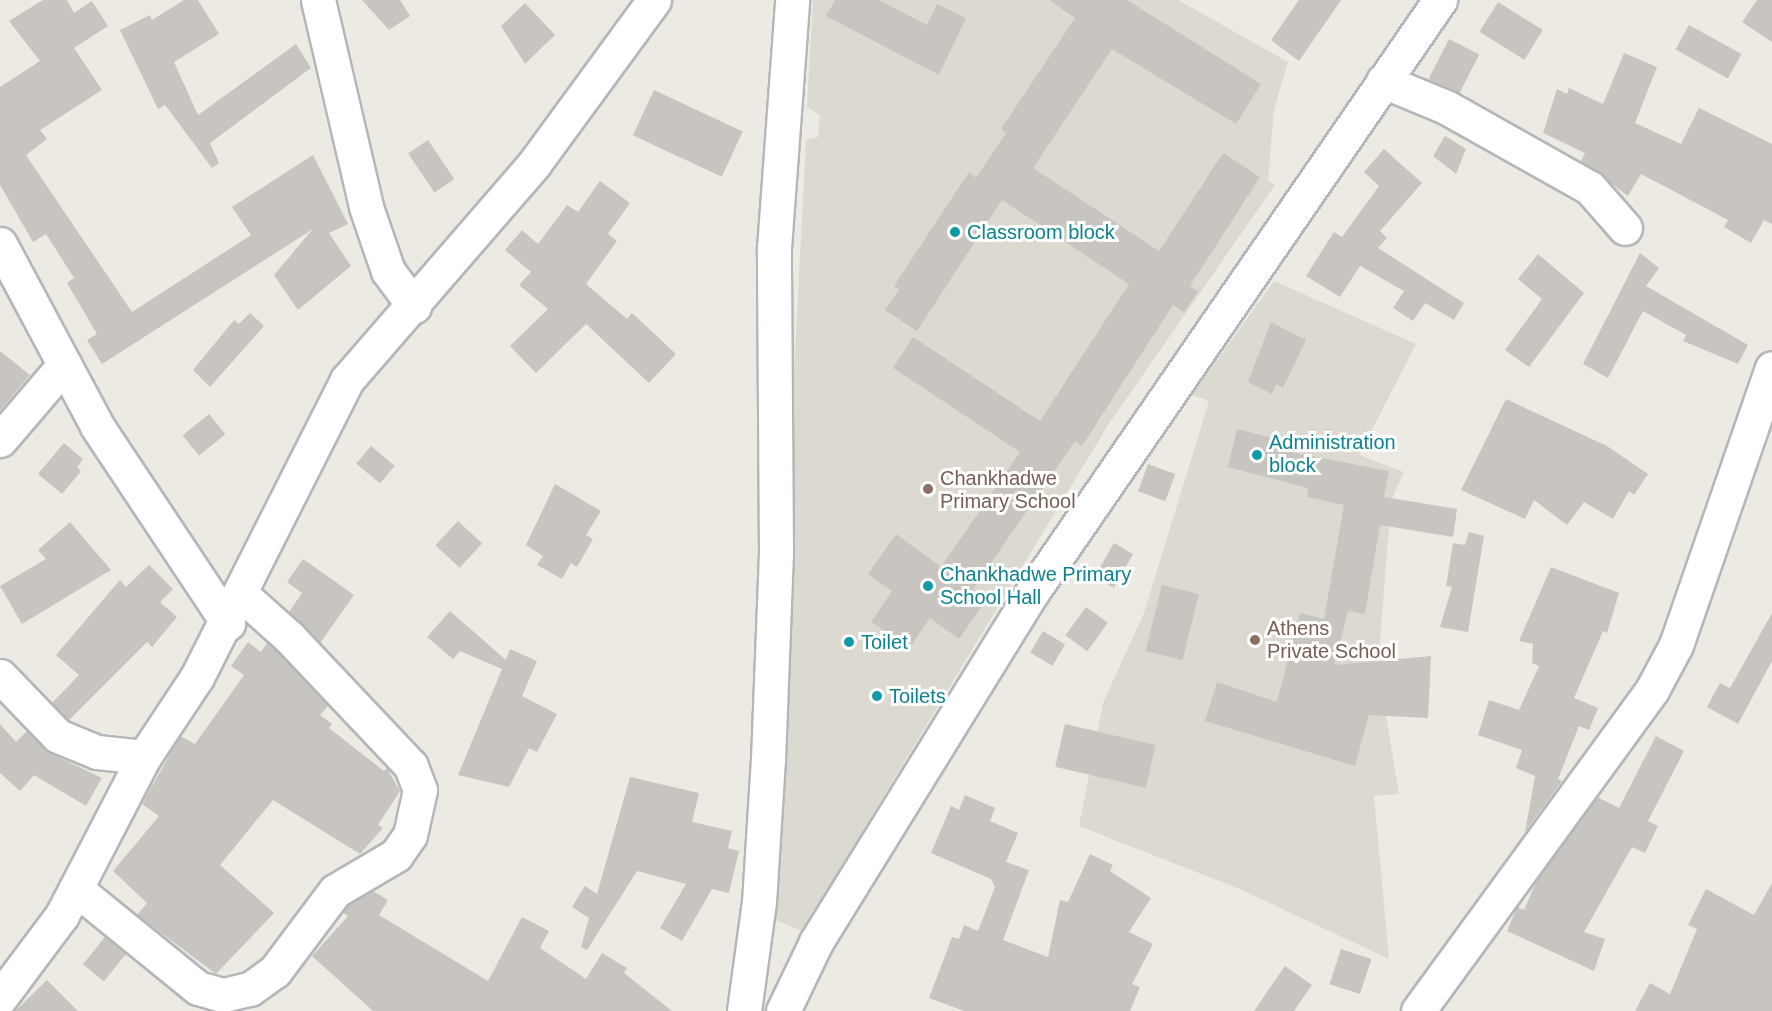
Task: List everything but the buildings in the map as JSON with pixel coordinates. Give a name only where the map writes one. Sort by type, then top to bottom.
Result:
[{"type":"street","points":[[318,0],[366,207],[388,271],[414,306]]},
{"type":"street","points":[[0,998],[76,889],[144,757],[235,609],[300,465],[347,380],[414,306],[534,164],[654,0]]},
{"type":"street","points":[[744,1011],[759,902],[768,760],[776,553],[774,248],[792,0]]},
{"type":"street","points":[[783,1011],[816,942],[1033,591],[1440,0]]},
{"type":"street","points":[[1383,81],[1446,107],[1590,188],[1625,228]]},
{"type":"street","points":[[0,244],[103,436],[235,609],[289,637],[411,766],[420,790],[410,836],[396,855],[334,891],[275,971],[250,989],[223,995],[198,988],[76,889]]},
{"type":"street","points":[[0,440],[64,364]]},
{"type":"street","points":[[1418,1011],[1652,690],[1676,645],[1772,368]]},
{"type":"street","points":[[0,676],[58,736],[97,752],[144,757]]},
{"type":"shaded area","name":"Chankhadwe Primary School","points":[[813,0],[1178,0],[1288,62],[1274,109],[1268,181],[1275,185],[1108,425],[802,931],[766,916],[806,140],[818,137],[820,115],[807,107]]},
{"type":"shaded area","name":"Athens Private School","points":[[1274,281],[1416,344],[1359,455],[1404,472],[1391,501],[1378,667],[1399,794],[1374,796],[1389,959],[1242,890],[1079,826],[1103,703],[1144,613],[1209,401],[1192,395]]},
{"type":"place","name":"Classroom block","points":[[955,232]]},
{"type":"place","name":"Administration block","points":[[1257,455]]},
{"type":"place","name":"Chankhadwe Primary School","points":[[928,489]]},
{"type":"place","name":"Chankhadwe Primary School Hall","points":[[928,586]]},
{"type":"place","name":"Athens Private School","points":[[1255,640]]},
{"type":"place","name":"Toilet","points":[[849,642]]},
{"type":"place","name":"Toilets","points":[[877,696]]}]
